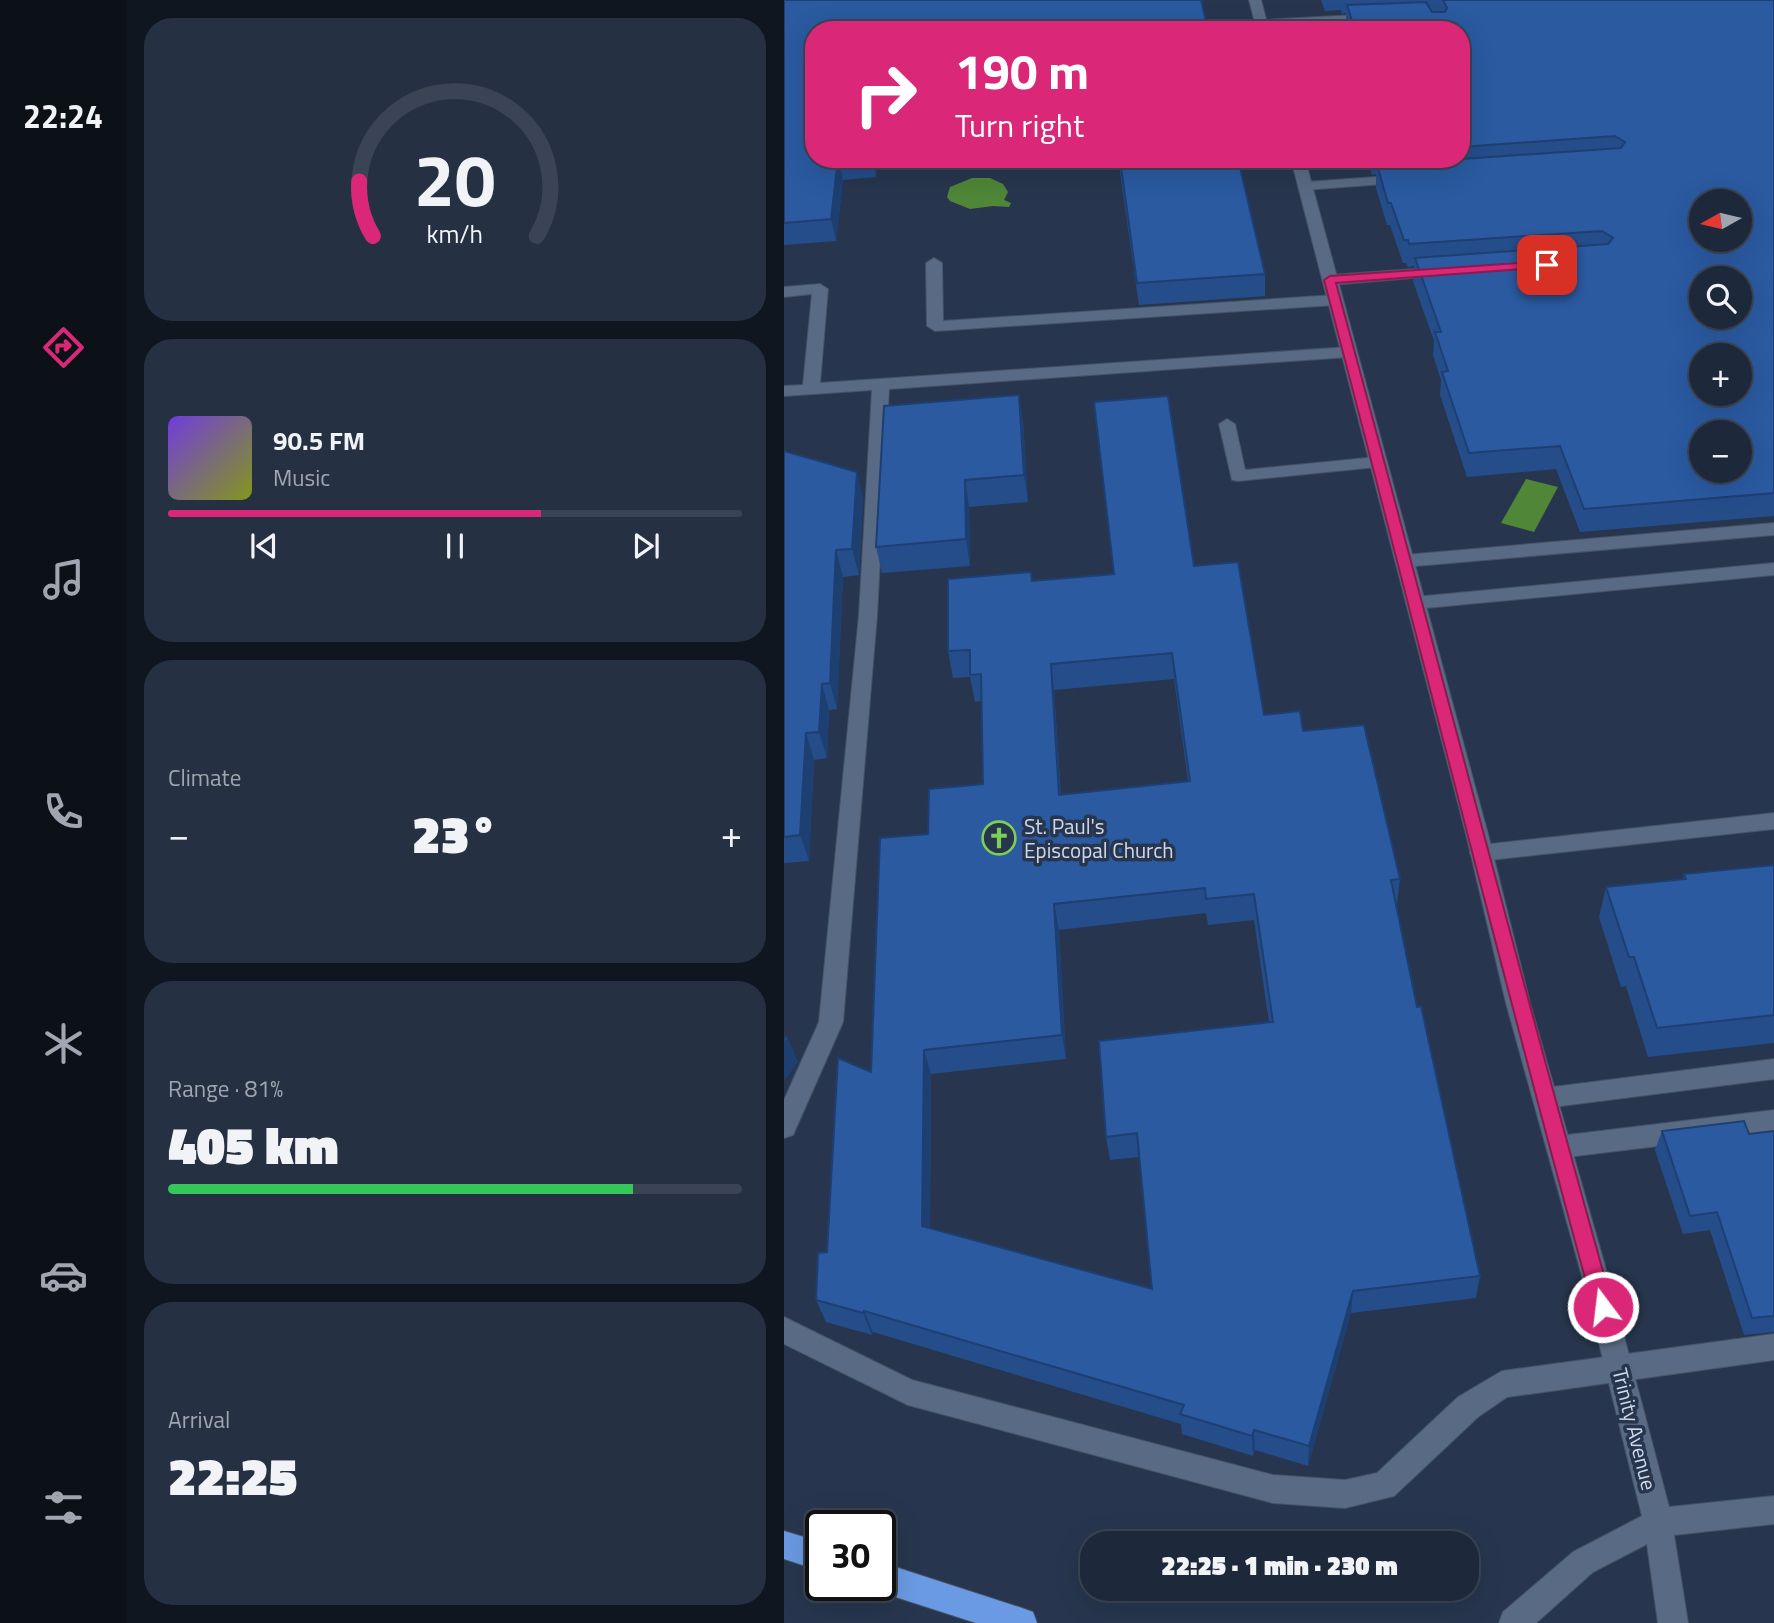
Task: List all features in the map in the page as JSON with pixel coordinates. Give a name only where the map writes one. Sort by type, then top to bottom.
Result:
[{"type":"highway","points":[[784,1545],[805,1552]]},
{"type":"highway","points":[[896,1582],[1022,1623]]},
{"type":"street","points":[[1255,0],[1260,21]]},
{"type":"street","points":[[1347,21],[1389,18]]},
{"type":"street","name":"Trinity Avenue","points":[[1300,168],[1619,1369],[1658,1523],[1673,1623]]},
{"type":"street","points":[[1305,186],[1422,178]]},
{"type":"street","points":[[934,263],[935,326],[1332,290],[1462,270]]},
{"type":"street","points":[[784,292],[820,289],[811,389]]},
{"type":"street","points":[[784,391],[1349,352]]},
{"type":"street","points":[[784,1128],[831,1022],[868,615],[881,384]]},
{"type":"street","points":[[1227,424],[1238,476],[1377,462]]},
{"type":"street","points":[[1404,561],[1774,529]]},
{"type":"street","points":[[1415,603],[1774,569]]},
{"type":"street","points":[[1481,853],[1774,821]]},
{"type":"street","points":[[1545,1098],[1774,1069]]},
{"type":"street","points":[[1559,1147],[1774,1121]]},
{"type":"street","points":[[784,1330],[908,1392],[1273,1489],[1345,1494],[1384,1486],[1468,1407],[1502,1384],[1774,1347]]},
{"type":"street","points":[[1514,1623],[1583,1562],[1658,1523],[1774,1510]]},
{"type":"shaded area","points":[[972,178],[990,178],[1003,184],[1008,192],[1004,200],[1011,203],[1009,207],[970,209],[950,201],[947,197],[950,187]]},
{"type":"shaded area","points":[[1526,479],[1558,487],[1534,532],[1501,523]]},
{"type":"building","points":[[784,0],[1201,0],[1206,21],[805,21],[805,168],[837,168],[831,219],[784,223]]},
{"type":"building","points":[[1443,0],[1774,0],[1774,493],[1584,509],[1560,446],[1469,453],[1442,372],[1448,371],[1435,332],[1441,332],[1415,258],[1608,244],[1613,238],[1602,231],[1409,244],[1408,240],[1404,240],[1391,203],[1388,203],[1378,168],[1470,168],[1470,159],[1621,148],[1625,142],[1615,136],[1470,146],[1470,21],[1352,21],[1347,5],[1426,2],[1432,12],[1445,12],[1447,8]]},
{"type":"building","points":[[1121,168],[1240,168],[1265,274],[1137,283]]},
{"type":"building","points":[[1019,395],[1024,475],[965,480],[966,539],[876,547],[884,406]]},
{"type":"building","points":[[1168,396],[1194,566],[1238,562],[1264,715],[1300,711],[1303,731],[1364,725],[1400,879],[1391,880],[1417,1007],[1421,1006],[1480,1276],[1353,1291],[1309,1446],[1254,1430],[1252,1436],[1180,1414],[1184,1405],[864,1311],[863,1313],[816,1300],[818,1253],[827,1252],[838,1058],[871,1072],[880,838],[928,834],[929,789],[983,784],[981,674],[970,675],[970,650],[948,651],[948,579],[1031,572],[1032,581],[1114,574],[1094,402]],"holes":[[[1172,653],[1190,781],[1059,795],[1051,664]],[[1205,888],[1206,899],[1254,894],[1273,1022],[1099,1041],[1106,1137],[1137,1133],[1152,1289],[922,1226],[924,1050],[1062,1035],[1054,904]]]},
{"type":"building","points":[[784,451],[857,472],[852,549],[836,550],[830,683],[822,684],[819,732],[806,733],[800,835],[784,837]]},
{"type":"building","points":[[1774,865],[1774,1015],[1657,1028],[1634,957],[1629,957],[1606,887],[1686,879],[1684,874]]},
{"type":"building","points":[[1744,1121],[1749,1134],[1774,1131],[1774,1316],[1752,1318],[1717,1212],[1690,1216],[1662,1131]]},
{"type":"place","name":"St. Paul's Episcopal Church","points":[[999,838]]},
{"type":"route","points":[[1547,265],[1330,280],[1478,838],[1518,1003],[1603,1307]]}]
